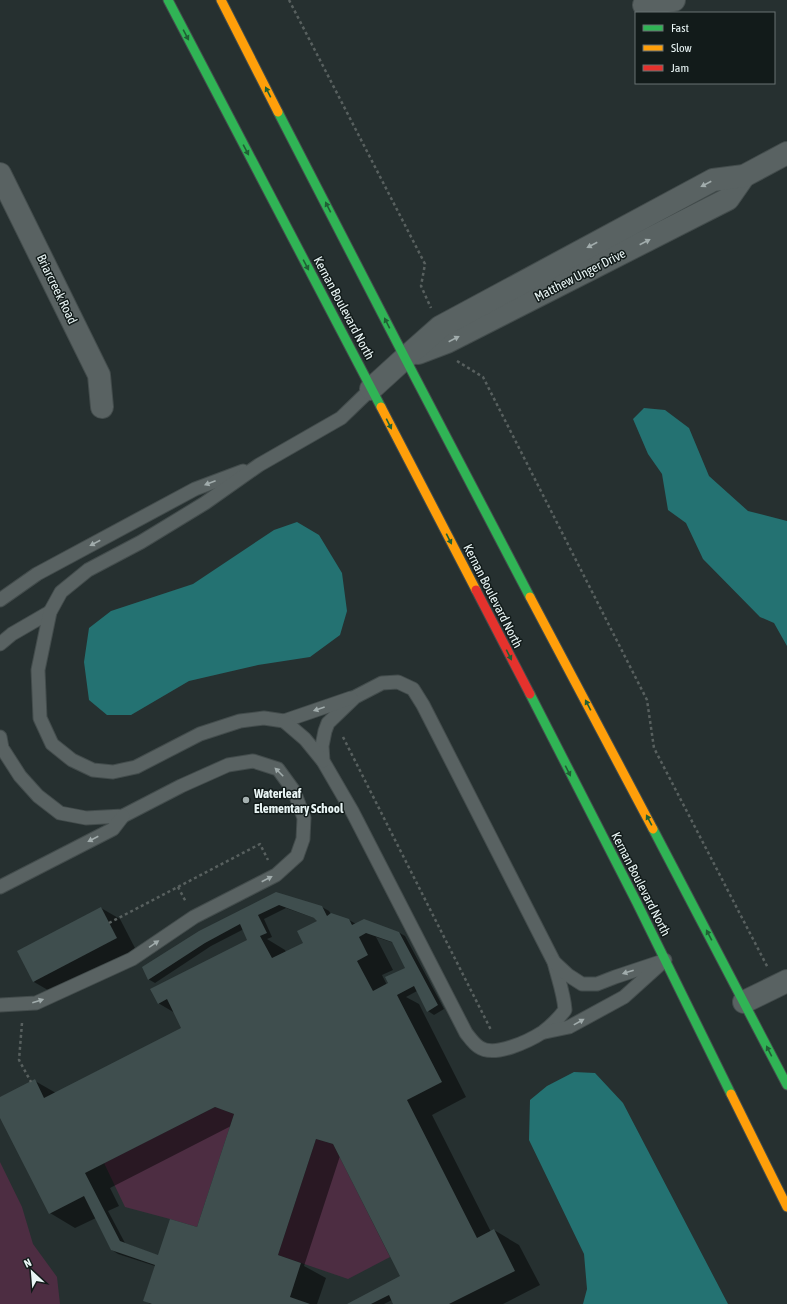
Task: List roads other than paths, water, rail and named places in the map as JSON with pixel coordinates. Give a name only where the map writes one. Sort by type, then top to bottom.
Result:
[{"type":"main road","name":"Kernan Boulevard North","points":[[168,0],[516,667],[707,1043],[787,1207]]},
{"type":"main road","points":[[221,0],[405,358],[787,1086]]},
{"type":"street","points":[[644,5],[674,0]]},
{"type":"street","name":"Matthew Unger Drive","points":[[372,389],[405,358],[713,180],[744,176],[787,154]]},
{"type":"street","name":"Briarcreek Road","points":[[0,174],[99,375],[102,407]]},
{"type":"street","points":[[744,1002],[782,984]]},
{"type":"lane","points":[[284,721],[305,739],[323,761],[352,811],[466,1034],[479,1048],[492,1051],[511,1048],[542,1032],[558,1020],[565,1010],[564,998],[554,962],[423,705],[413,689],[398,682],[382,683],[355,697],[284,721],[264,718],[240,721],[200,734],[136,767],[113,772],[93,770],[72,760],[52,744],[40,718],[38,670],[50,612],[61,592],[88,570],[141,542],[206,503],[260,465],[341,418],[372,389]]},
{"type":"lane","points":[[0,600],[37,574],[195,489],[260,465]]},
{"type":"lane","points":[[0,644],[12,634],[50,612]]},
{"type":"lane","points":[[323,761],[322,746],[328,723],[355,697]]},
{"type":"lane","points":[[0,1006],[36,1003],[132,959],[194,917],[276,875],[296,856],[303,840],[304,818],[294,791],[278,768],[253,761],[228,765],[181,786],[123,816],[86,818],[60,813],[38,796],[20,776],[1,747]]},
{"type":"lane","points":[[0,887],[113,829],[123,816]]},
{"type":"lane","points":[[554,962],[568,975],[582,984],[597,984],[665,960]]},
{"type":"lane","points":[[542,1032],[570,1027],[624,997],[665,960]]},
{"type":"water","points":[[644,408],[665,410],[689,428],[709,476],[748,511],[787,521],[787,646],[774,623],[760,617],[703,559],[686,523],[668,510],[662,474],[648,454],[633,419]]},
{"type":"water","points":[[297,522],[319,535],[342,573],[347,611],[340,635],[310,657],[258,665],[189,681],[131,715],[107,715],[89,700],[84,662],[89,628],[111,611],[193,584],[274,530]]},
{"type":"water","points":[[574,1072],[595,1073],[623,1103],[728,1304],[583,1304],[587,1289],[584,1254],[529,1140],[530,1100],[547,1086]]},
{"type":"place","name":"Waterleaf Elementary School","points":[[246,800]]}]
